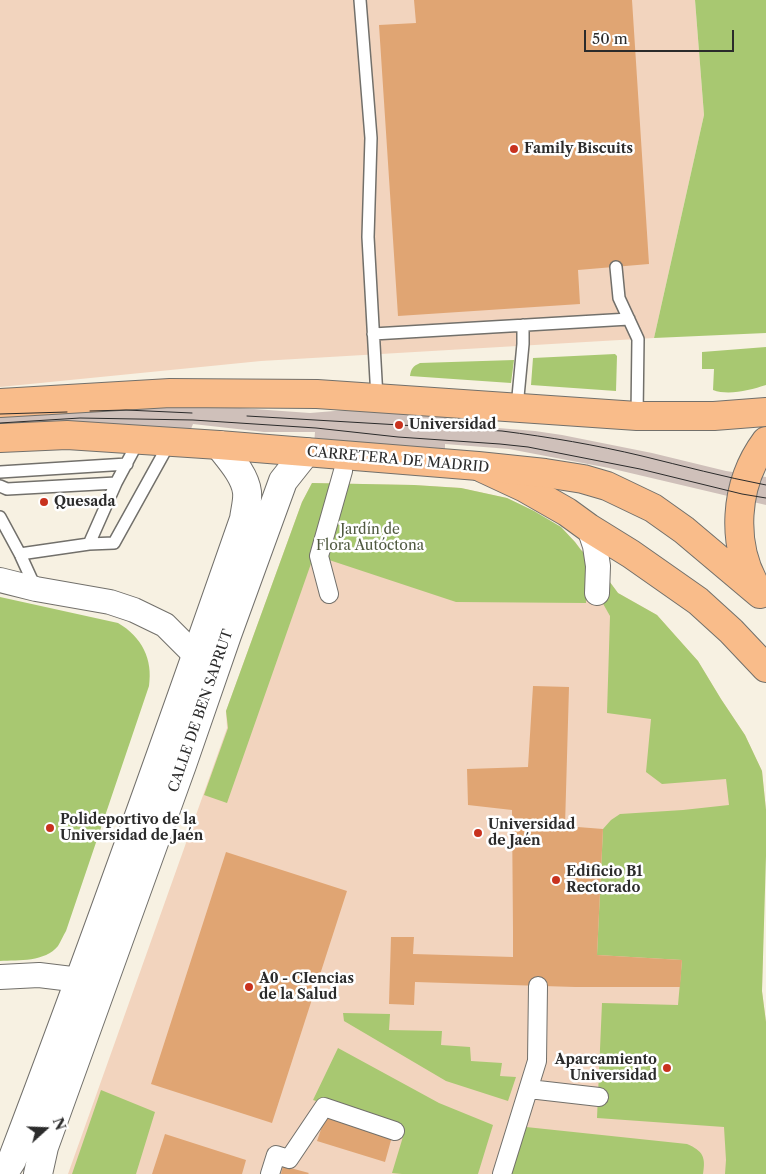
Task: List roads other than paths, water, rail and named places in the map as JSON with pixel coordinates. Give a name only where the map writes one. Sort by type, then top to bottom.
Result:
[{"type":"main road","points":[[0,403],[170,393],[317,394],[637,416],[714,416],[766,412]]},
{"type":"main road","name":"CARRETERA DE MADRID","points":[[0,438],[67,435],[170,441],[478,466],[583,479],[607,486],[653,508],[684,530],[763,599]]},
{"type":"main road","points":[[763,599],[752,579],[743,554],[740,537],[740,512],[745,481],[755,458],[766,441]]},
{"type":"main road","points":[[478,466],[525,488],[631,554],[698,601],[731,631],[766,668]]},
{"type":"street","name":"CALLE DE BEN SAPRUT","points":[[0,1174],[6,1171],[12,1160],[80,980],[244,519],[247,490],[243,478],[219,445]]},
{"type":"street","name":"CALLE DE BEN SAPRUT","points":[[38,1174],[47,1138],[283,481],[306,452]]},
{"type":"street","points":[[328,594],[319,556],[343,471]]},
{"type":"street","points":[[589,528],[595,546],[598,566],[597,593],[605,574],[617,559],[631,554]]},
{"type":"street","name":"CALLE DE BEN SAPRUT","points":[[0,580],[36,589],[110,602],[134,610],[165,625],[196,656]]},
{"type":"street","points":[[0,977],[39,975],[80,980]]},
{"type":"street","points":[[502,1174],[537,1061],[538,986]]},
{"type":"street","points":[[529,1088],[599,1097]]},
{"type":"street","points":[[270,1174],[276,1154],[289,1160],[324,1107],[395,1131]]},
{"type":"lane","points":[[360,0],[371,138],[368,237],[377,398]]},
{"type":"lane","points":[[616,267],[619,298],[638,339],[637,416]]},
{"type":"lane","points":[[373,334],[629,319]]},
{"type":"lane","points":[[517,407],[523,325]]},
{"type":"lane","points":[[89,544],[116,483],[139,439]]},
{"type":"lane","points":[[20,554],[89,544],[114,543],[170,441]]},
{"type":"lane","points":[[0,472],[127,464]]},
{"type":"lane","points":[[0,486],[6,490],[116,483]]},
{"type":"lane","points":[[0,517],[36,589]]},
{"type":"tram line","points":[[90,411],[126,410],[192,413]]},
{"type":"tram line","points":[[0,414],[67,412]]},
{"type":"tram line","points":[[247,416],[502,431],[607,448],[766,485]]},
{"type":"tram line","points":[[0,423],[80,418],[193,420],[316,428],[398,437],[500,444],[528,447],[640,469],[766,498]]},
{"type":"place","name":"Family Biscuits","points":[[514,149]]},
{"type":"place","name":"Universidad","points":[[399,425]]},
{"type":"place","name":"Quesada","points":[[44,502]]},
{"type":"place","name":"Polideportivo de la Universidad de Jaén","points":[[50,828]]},
{"type":"place","name":"Universidad de Jaén","points":[[478,833]]},
{"type":"place","name":"Edificio B1 Rectorado","points":[[556,880]]},
{"type":"place","name":"A0 - CIencias de la Salud","points":[[249,987]]},
{"type":"place","name":"Aparcamiento Universidad","points":[[667,1068]]},
{"type":"park label","name":"Jardín de Flora Autóctona","points":[[370,538]]}]
